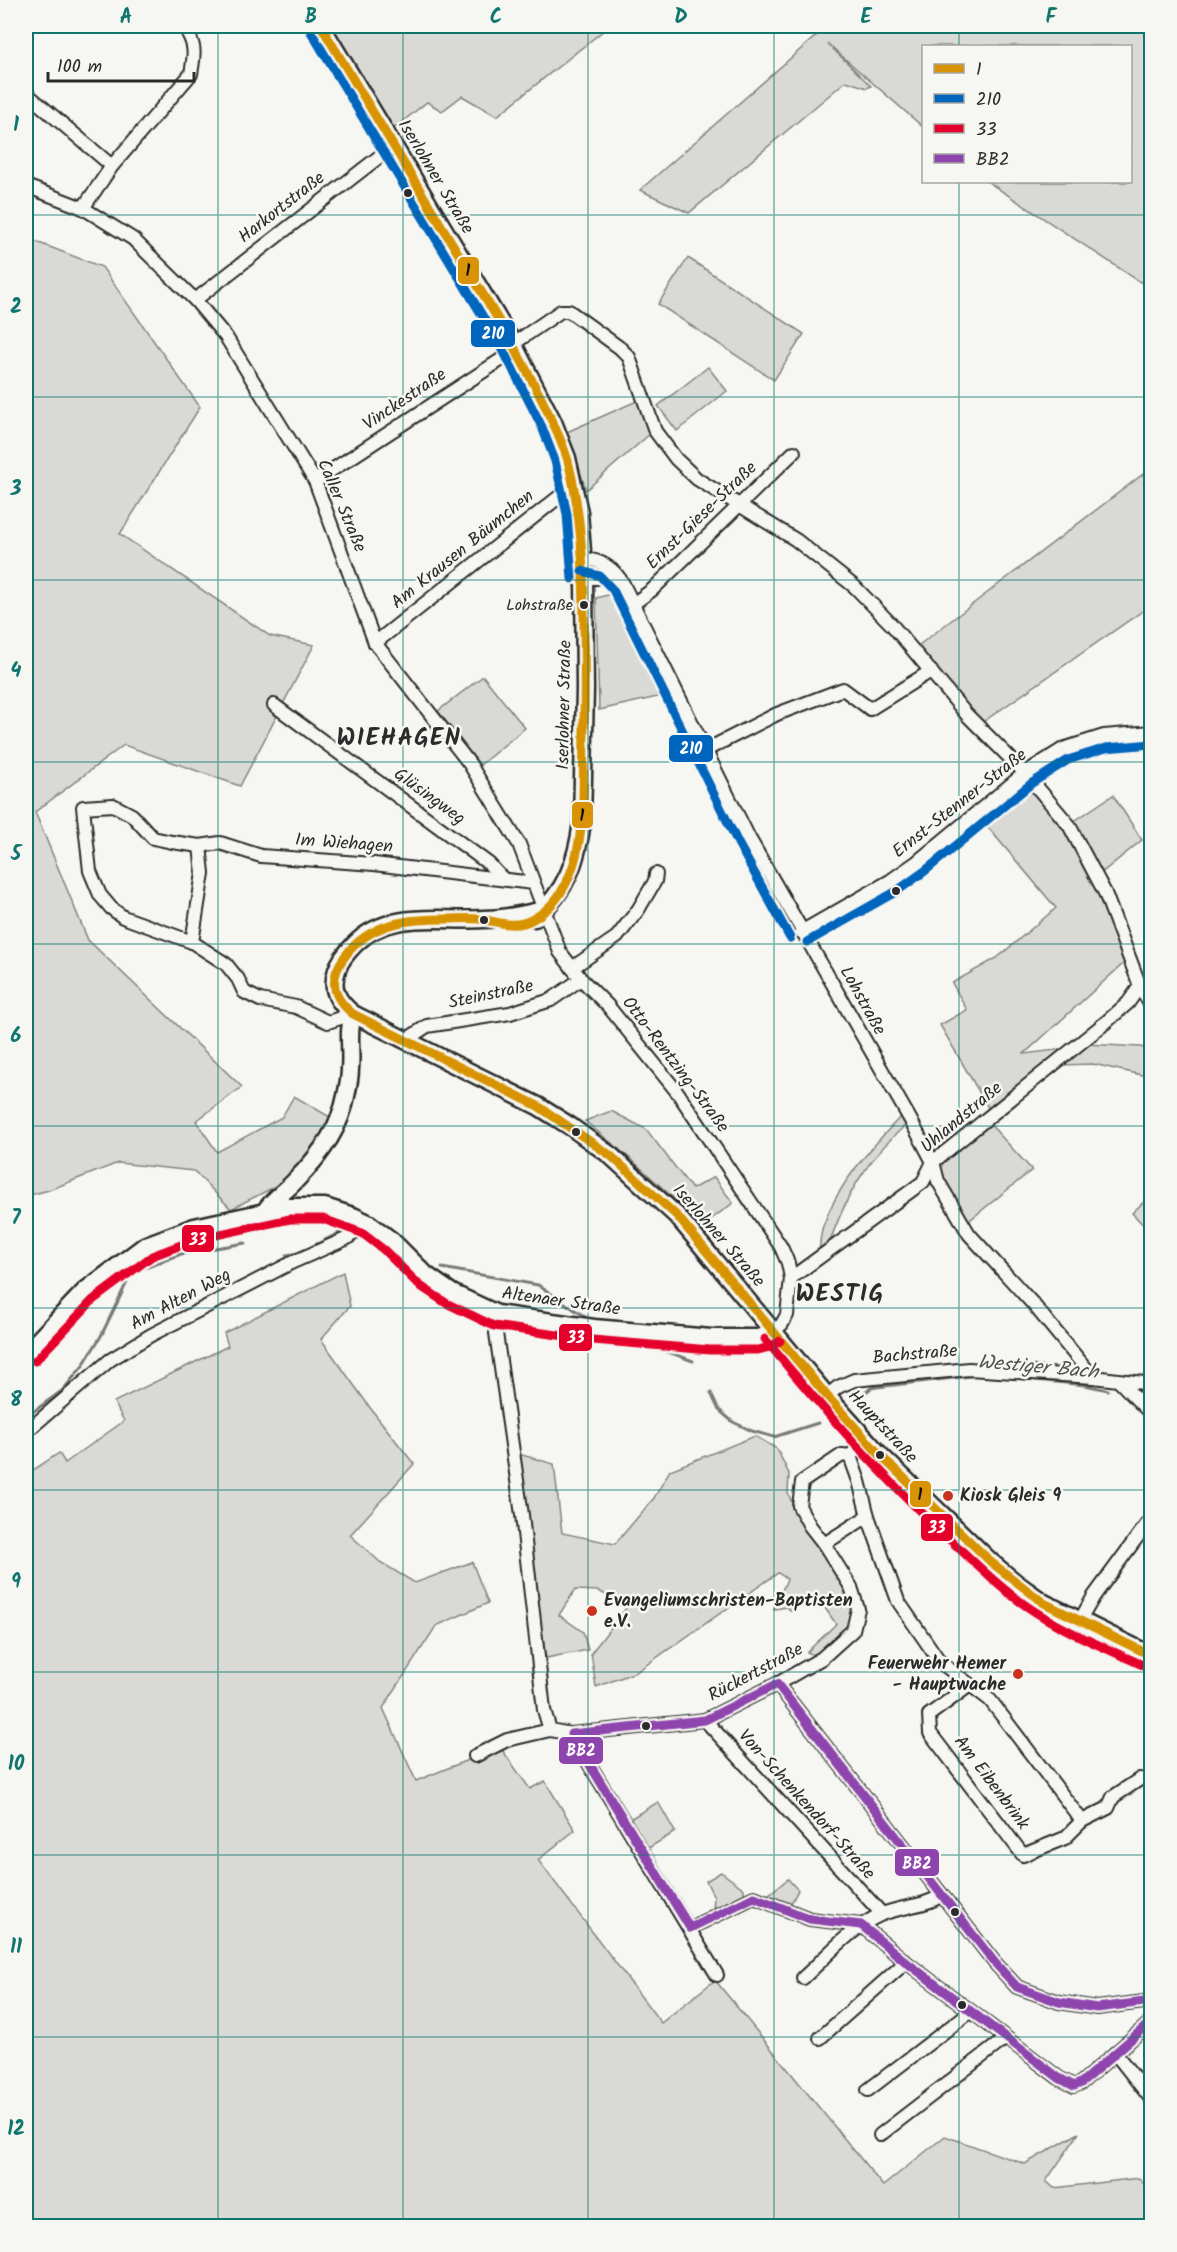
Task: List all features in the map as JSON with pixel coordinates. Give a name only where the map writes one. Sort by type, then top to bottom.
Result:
[{"type":"main road","name":"Iserlohner Straße","points":[[321,26],[514,347],[553,422],[567,458],[574,485],[579,512],[584,578],[585,689],[582,822],[577,854],[572,870],[561,890],[543,910],[521,915],[486,919],[399,921],[378,927],[362,937],[344,956],[334,981],[337,999],[353,1014],[538,1106],[610,1155],[677,1216],[774,1331]]},
{"type":"main road","points":[[266,1210],[276,1197],[315,1161],[335,1128],[346,1099],[350,1069],[349,1029],[353,1014]]},
{"type":"main road","name":"Altenaer Straße","points":[[26,1353],[85,1292],[146,1245],[194,1227],[289,1206],[325,1207],[368,1223],[392,1241],[426,1275],[452,1293],[497,1314],[594,1328],[711,1338],[757,1338],[774,1331]]},
{"type":"main road","name":"Hauptstraße","points":[[774,1331],[866,1440],[933,1508],[1016,1583],[1044,1603],[1079,1622],[1152,1656]]},
{"type":"street","points":[[83,208],[112,166],[191,74],[195,55],[194,42],[184,26]]},
{"type":"street","points":[[26,93],[112,166]]},
{"type":"street","name":"Harkortstraße","points":[[195,300],[393,146]]},
{"type":"street","name":"Caller Straße","points":[[26,186],[83,208],[132,239],[195,300],[226,337],[315,481],[375,643],[469,763],[519,844],[543,910]]},
{"type":"street","name":"Vinckestraße","points":[[315,481],[514,347],[561,312],[569,311],[629,357],[655,432],[676,459],[697,479],[740,504]]},
{"type":"street","name":"Ernst-Giese-Straße","points":[[633,604],[652,590],[794,452]]},
{"type":"street","name":"Am Krausen Bäumchen","points":[[375,643],[574,485]]},
{"type":"street","points":[[740,504],[796,540],[855,587],[892,625],[967,714],[1025,773],[1069,825],[1105,893],[1140,986],[1152,1008]]},
{"type":"street","name":"Lohstraße","points":[[583,559],[606,565],[616,572],[623,584],[749,838],[933,1162],[938,1181],[969,1234],[1033,1305],[1093,1377]]},
{"type":"street","points":[[584,578],[605,578],[623,584]]},
{"type":"street","points":[[706,750],[777,714],[843,689],[870,709],[931,671]]},
{"type":"street","name":"Glüsingweg","points":[[274,705],[489,864],[503,879]]},
{"type":"street","name":"Ernst-Stenner-Straße","points":[[801,932],[890,881],[917,862],[1025,773],[1063,749],[1104,736],[1152,732]]},
{"type":"street","name":"Im Wiehagen","points":[[192,942],[123,917],[100,895],[90,872],[83,807],[113,804],[132,815],[153,838],[200,846],[220,843],[261,856],[374,864],[533,883]]},
{"type":"street","points":[[200,846],[203,873],[192,942],[226,964],[238,979],[244,992],[260,1000],[296,1007],[328,1022],[353,1014]]},
{"type":"street","points":[[572,968],[618,937],[638,910],[656,874]]},
{"type":"street","name":"Otto-Rentzing-Straße","points":[[543,910],[560,952],[581,979],[608,1006],[678,1094],[781,1247],[791,1278]]},
{"type":"street","name":"Steinstraße","points":[[406,1040],[427,1026],[510,1013],[551,1000],[581,979]]},
{"type":"street","name":"Uhlandstraße","points":[[791,1278],[923,1182],[933,1162],[1106,1023],[1128,1003],[1140,986]]},
{"type":"street","name":"Am Alten Weg","points":[[26,1432],[110,1360],[151,1335],[293,1262],[346,1239],[368,1223]]},
{"type":"street","points":[[774,1331],[787,1315],[791,1278]]},
{"type":"street","points":[[475,1756],[507,1740],[550,1730],[544,1710],[522,1515],[496,1333],[497,1314]]},
{"type":"street","name":"Bachstraße","points":[[827,1396],[838,1387],[854,1380],[958,1370],[1093,1377],[1152,1384]]},
{"type":"street","points":[[1119,1381],[1152,1415]]},
{"type":"street","points":[[866,1440],[850,1456],[898,1601],[940,1662],[990,1700],[1082,1821]]},
{"type":"street","name":"Rückertstraße","points":[[550,1730],[571,1734],[705,1720],[777,1684],[822,1658],[853,1630],[858,1609],[851,1587],[799,1506],[802,1482],[842,1455],[850,1456]]},
{"type":"street","points":[[824,1544],[868,1516]]},
{"type":"street","points":[[1079,1622],[1094,1596],[1152,1516]]},
{"type":"street","points":[[777,1684],[995,1963],[1017,1987],[1059,2002],[1097,2008],[1152,2001]]},
{"type":"street","name":"Am Eibenbrink","points":[[970,1685],[929,1716],[930,1733],[1023,1855],[1065,1838],[1082,1821],[1108,1808],[1113,1797],[1140,1779]]},
{"type":"street","name":"Von-Schenkendorf-Straße","points":[[705,1720],[882,1914]]},
{"type":"street","points":[[571,1734],[717,1975]]},
{"type":"street","points":[[804,1978],[861,1925],[882,1914],[930,1902],[942,1895]]},
{"type":"street","points":[[690,1928],[754,1897],[810,1919],[861,1925],[970,2012],[1059,2078],[1074,2086],[1081,2083],[1152,2021]]},
{"type":"street","points":[[820,2038],[906,1962]]},
{"type":"street","points":[[868,2090],[970,2012]]},
{"type":"street","points":[[880,2134],[1006,2038]]},
{"type":"street","points":[[1115,2053],[1152,2100]]},
{"type":"shaded area","points":[[329,26],[609,26],[497,116],[462,96],[442,111],[427,102],[392,130]]},
{"type":"shaded area","points":[[806,26],[1151,26],[1151,289],[990,183],[1132,183],[1132,45],[922,45],[922,126],[827,43],[871,86],[867,88],[846,81],[689,213],[640,190],[817,35]]},
{"type":"shaded area","points":[[26,238],[102,267],[200,407],[120,534],[270,636],[314,645],[240,786],[124,745],[35,812],[88,940],[242,1087],[196,1121],[217,1152],[282,1117],[294,1096],[335,1120],[311,1159],[286,1181],[231,1209],[194,1171],[118,1163],[49,1190],[26,1196]]},
{"type":"shaded area","points":[[688,258],[804,334],[774,380],[658,304]]},
{"type":"shaded area","points":[[708,367],[727,391],[677,431],[658,406]]},
{"type":"shaded area","points":[[639,400],[652,432],[586,490],[567,432]]},
{"type":"shaded area","points":[[1151,468],[1151,605],[980,724],[915,648]]},
{"type":"shaded area","points":[[619,592],[671,694],[599,710],[596,598]]},
{"type":"shaded area","points":[[483,676],[525,728],[480,765],[438,711]]},
{"type":"shaded area","points":[[1025,784],[1058,820],[1089,870],[1105,905],[1124,963],[1024,1054],[1064,1049],[989,1109],[940,1025],[967,1010],[952,983],[997,958],[1056,908],[981,819]]},
{"type":"shaded area","points":[[1113,795],[1142,840],[1100,874],[1073,822]]},
{"type":"shaded area","points":[[1087,1044],[1141,1047],[1151,1052],[1151,1077],[1093,1064],[1060,1065]]},
{"type":"shaded area","points":[[611,1111],[646,1129],[692,1189],[714,1177],[733,1203],[703,1225],[632,1160],[585,1121]]},
{"type":"shaded area","points":[[902,1115],[908,1123],[868,1165],[849,1196],[827,1250],[819,1254],[823,1226],[837,1195],[867,1153]]},
{"type":"shaded area","points":[[989,1123],[1032,1170],[966,1223],[942,1180],[938,1164]]},
{"type":"shaded area","points":[[1151,1195],[1151,1233],[1132,1213]]},
{"type":"shaded area","points":[[343,1272],[350,1306],[321,1339],[414,1464],[350,1535],[380,1562],[415,1583],[472,1562],[488,1603],[436,1626],[383,1708],[416,1781],[500,1747],[530,1789],[545,1781],[575,1830],[538,1860],[661,2023],[715,1980],[883,2186],[945,2136],[1025,2164],[1079,2133],[1046,2181],[1054,2188],[1139,2178],[1152,2194],[1151,2226],[26,2226],[26,1475],[59,1453],[65,1463],[124,1421],[114,1402],[228,1346],[224,1333]]},
{"type":"shaded area","points":[[755,1436],[777,1449],[789,1474],[788,1493],[799,1521],[848,1588],[856,1610],[851,1627],[817,1657],[807,1652],[836,1624],[821,1602],[804,1602],[791,1611],[787,1607],[774,1609],[787,1579],[778,1573],[636,1672],[596,1687],[591,1653],[627,1607],[599,1591],[575,1590],[559,1615],[583,1632],[588,1650],[546,1658],[515,1453],[554,1464],[562,1533],[615,1544],[654,1498],[670,1470]]},
{"type":"shaded area","points":[[658,1802],[675,1832],[647,1849],[628,1820]]},
{"type":"shaded area","points":[[721,1872],[744,1889],[744,1896],[713,1910],[714,1897],[706,1881]]},
{"type":"shaded area","points":[[788,1879],[798,1890],[789,1907],[764,1898]]},
{"type":"waterway","name":"Westiger Bach","points":[[286,1255],[299,1253],[339,1233]]},
{"type":"waterway","name":"Westiger Bach","points":[[26,1417],[63,1390],[82,1367],[101,1336],[129,1278],[140,1270],[181,1254],[245,1243]]},
{"type":"waterway","name":"Westiger Bach","points":[[442,1268],[538,1285],[584,1316]]},
{"type":"waterway","name":"Westiger Bach","points":[[620,1340],[693,1361]]},
{"type":"waterway","name":"Westiger Bach","points":[[861,1396],[871,1388],[979,1375]]},
{"type":"waterway","name":"Westiger Bach","points":[[1006,1377],[1085,1385],[1108,1390]]},
{"type":"waterway","name":"Westiger Bach","points":[[711,1393],[719,1410],[733,1422],[752,1431],[774,1437],[818,1423]]},
{"type":"waterway","name":"Westiger Bach","points":[[1142,1395],[1152,1398]]},
{"type":"transit line","name":"1","points":[[321,26],[498,320],[530,377],[562,443],[576,502],[583,565],[584,607],[581,831],[573,865],[558,896],[547,909],[533,919],[519,924],[475,919],[434,919],[407,921],[383,927],[360,940],[343,959],[334,983],[338,998],[353,1014],[538,1106],[610,1155],[677,1216],[827,1396],[880,1455],[992,1563],[1044,1603],[1152,1656]]},
{"type":"transit line","name":"210","points":[[311,32],[503,350],[542,427],[555,461],[567,514],[572,579]]},
{"type":"transit line","name":"210","points":[[582,571],[600,576],[613,590],[738,843],[790,938]]},
{"type":"transit line","name":"210","points":[[807,942],[897,891],[925,871],[1032,783],[1068,760],[1106,748],[1152,744]]},
{"type":"transit line","name":"33","points":[[35,1361],[93,1300],[152,1256],[197,1239],[290,1219],[323,1219],[362,1233],[384,1250],[419,1285],[446,1303],[494,1326],[593,1340],[710,1350],[758,1350],[780,1341]]},
{"type":"transit line","name":"33","points":[[765,1339],[875,1465],[994,1581],[1025,1605],[1054,1623],[1147,1667]]},
{"type":"transit line","name":"BB2","points":[[1152,2001],[1097,2008],[1059,2002],[1017,1987],[995,1963],[777,1684],[705,1720],[571,1734],[690,1928],[754,1897],[810,1919],[861,1925],[1059,2078],[1074,2086],[1081,2083],[1152,2021]]},
{"type":"place","name":"Lohstraße","points":[[584,605]]},
{"type":"place","name":"Kiosk Gleis 9","points":[[948,1496]]},
{"type":"place","name":"Evangeliumschristen-Baptisten e.V.","points":[[592,1611]]},
{"type":"place","name":"Feuerwehr Hemer - Hauptwache","points":[[1018,1674]]},
{"type":"district","name":"WIEHAGEN","points":[[399,738]]},
{"type":"district","name":"WESTIG","points":[[840,1294]]}]
